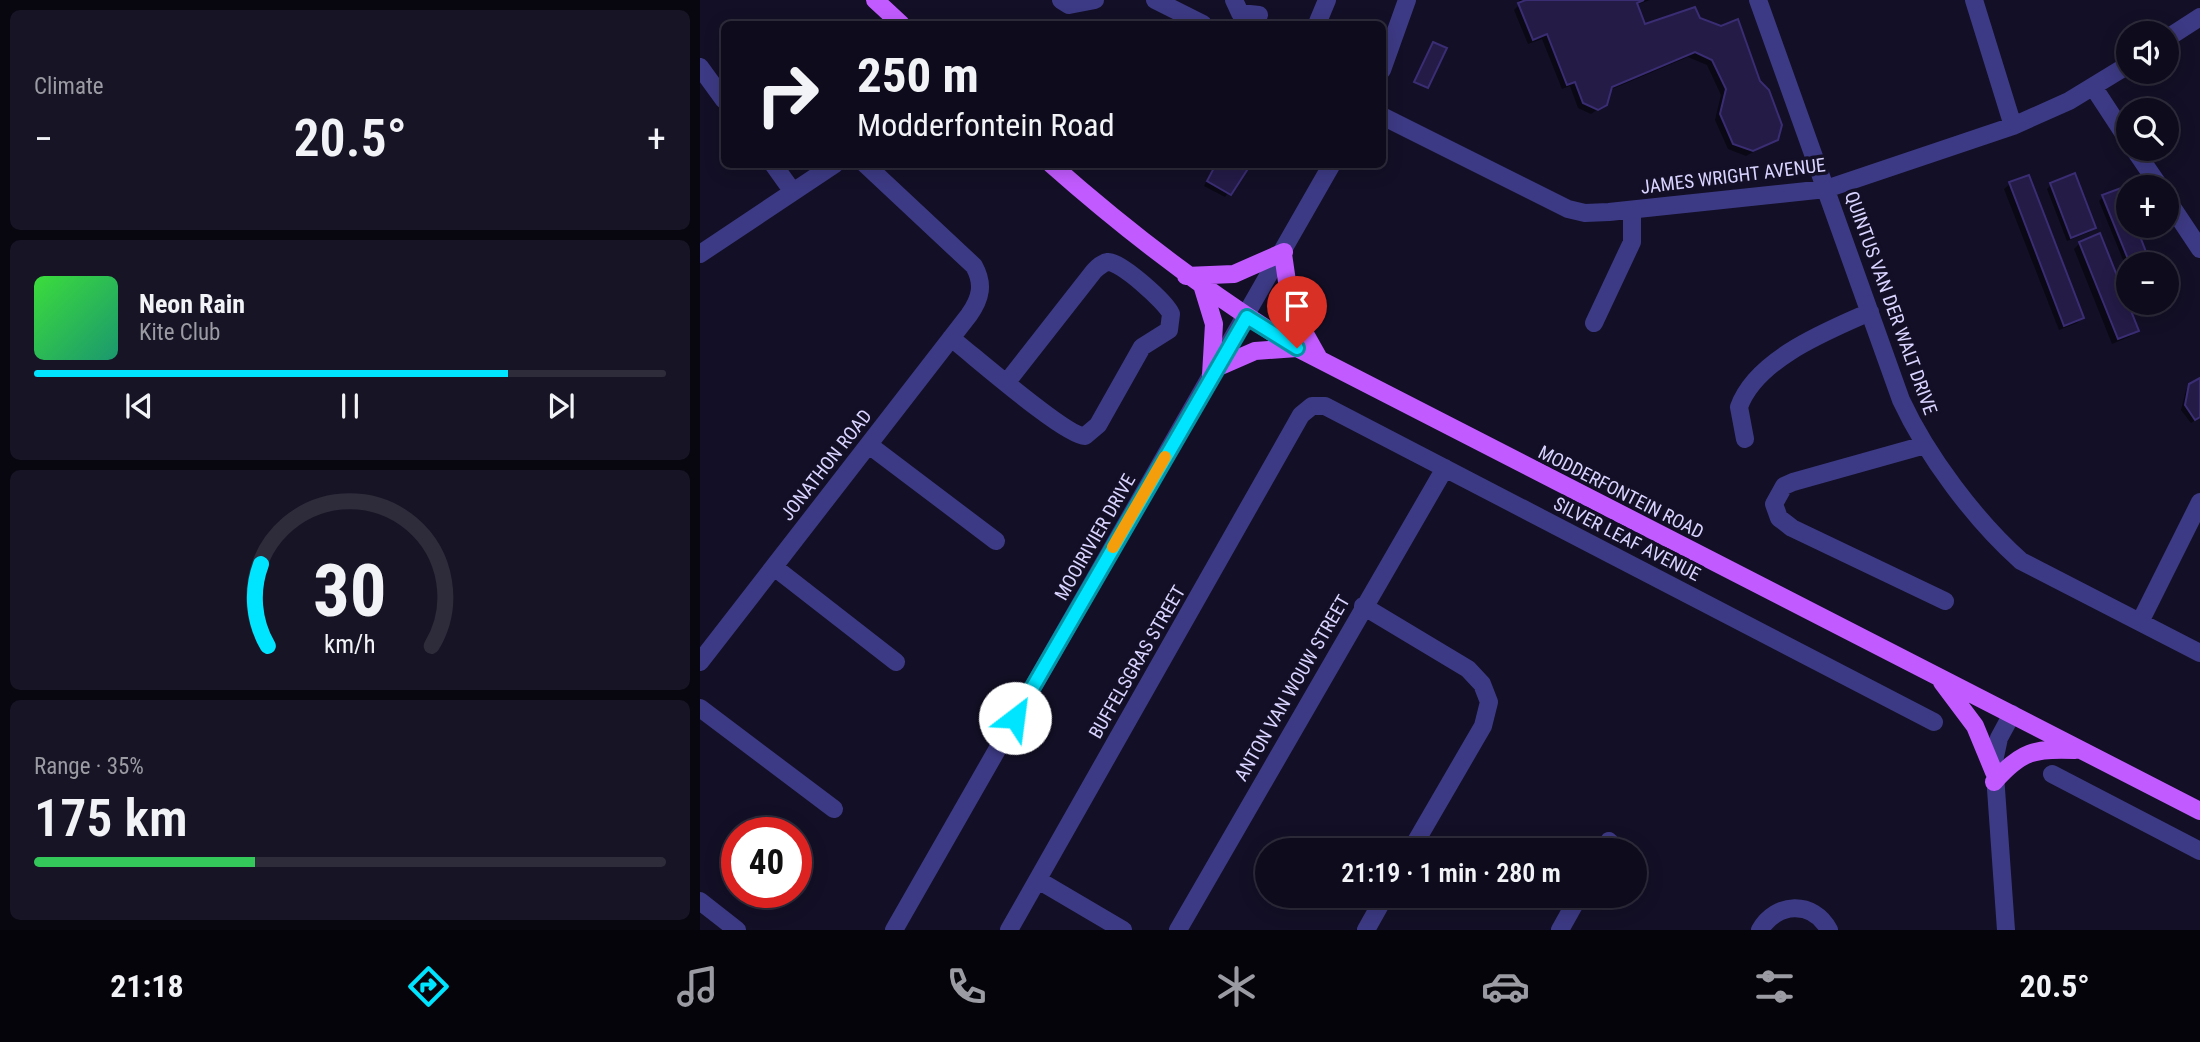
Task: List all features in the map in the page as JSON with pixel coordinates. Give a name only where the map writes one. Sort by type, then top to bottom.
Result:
[{"type":"main road","points":[[875,0],[898,21]]},
{"type":"main road","name":"MODDERFONTEIN ROAD","points":[[1057,168],[1132,235],[1186,276],[1297,348],[2200,811]]},
{"type":"main road","points":[[1186,276],[1234,274],[1283,253],[1291,309],[1320,360]]},
{"type":"main road","points":[[1203,288],[1214,324],[1213,372],[1255,351],[1297,348]]},
{"type":"main road","points":[[1935,675],[1969,715],[1994,777],[2031,752],[2082,750]]},
{"type":"street","points":[[1061,0],[1069,5],[1095,0]]},
{"type":"street","points":[[1155,0],[1197,21]]},
{"type":"street","points":[[1234,0],[1240,13],[1259,15]]},
{"type":"street","points":[[1318,21],[1326,0]]},
{"type":"street","points":[[1386,28],[1395,0]]},
{"type":"street","points":[[1386,59],[1407,0]]},
{"type":"street","name":"QUINTUS VAN DER WALT DRIVE","points":[[1758,0],[1901,400],[1925,445],[1998,539],[2021,561],[2200,653]]},
{"type":"street","points":[[1974,0],[2013,126]]},
{"type":"street","points":[[2179,31],[2200,17]]},
{"type":"street","points":[[700,67],[721,96]]},
{"type":"street","name":"JAMES WRIGHT AVENUE","points":[[1387,118],[1568,209],[1585,213],[1826,189],[2013,126],[2094,88],[2116,73]]},
{"type":"street","points":[[2094,88],[2116,122]]},
{"type":"street","points":[[776,168],[793,192]]},
{"type":"street","points":[[702,250],[829,168]]},
{"type":"street","name":"JONATHON ROAD","points":[[700,662],[975,307],[981,291],[974,266],[869,168]]},
{"type":"street","name":"MOOIRIVIER DRIVE","points":[[894,930],[1330,168]]},
{"type":"street","points":[[1594,323],[1632,242],[1632,210]]},
{"type":"street","points":[[2179,210],[2193,223],[2200,249]]},
{"type":"street","points":[[951,338],[1070,432],[1081,436],[1091,433],[1098,425],[1142,347],[1165,333],[1171,325],[1169,309],[1123,268],[1107,262],[1094,271],[1007,382]]},
{"type":"street","points":[[1745,439],[1739,407],[1753,381],[1811,339],[1870,312]]},
{"type":"street","name":"SILVER LEAF AVENUE","points":[[1301,415],[1312,406],[1325,406],[1934,722]]},
{"type":"street","name":"BUFFELSGRAS STREET","points":[[1009,930],[1301,415]]},
{"type":"street","points":[[869,445],[996,541]]},
{"type":"street","points":[[1925,445],[1793,482],[1784,486],[1774,503],[1779,518],[1792,528],[1945,601]]},
{"type":"street","name":"ANTON VAN WOUW STREET","points":[[1178,930],[1445,468]]},
{"type":"street","points":[[2140,622],[2200,502]]},
{"type":"street","points":[[774,566],[896,662]]},
{"type":"street","points":[[1363,606],[1468,669],[1482,684],[1489,702],[1483,726],[1418,838]]},
{"type":"street","points":[[700,708],[834,809]]},
{"type":"street","points":[[2006,930],[1994,777],[1999,738],[2012,714]]},
{"type":"street","points":[[2052,774],[2200,850]]},
{"type":"street","points":[[1038,880],[1123,930]]},
{"type":"street","points":[[700,901],[737,930]]},
{"type":"street","points":[[1760,930],[1776,913],[1797,907],[1818,916],[1829,930]]},
{"type":"street","points":[[1366,930],[1378,908]]},
{"type":"street","points":[[1560,930],[1572,908]]},
{"type":"building","points":[[1526,0],[1644,0],[1637,3],[1645,24],[1695,7],[1700,18],[1721,26],[1738,19],[1760,81],[1769,90],[1782,125],[1778,140],[1753,151],[1733,144],[1720,114],[1726,89],[1712,60],[1695,52],[1612,87],[1607,105],[1598,110],[1583,103],[1575,82],[1567,85],[1547,34],[1533,40],[1518,3]]},
{"type":"building","points":[[1433,42],[1447,48],[1428,88],[1414,82]]},
{"type":"building","points":[[1214,168],[1248,168],[1231,195],[1207,181]]},
{"type":"building","points":[[2075,173],[2096,228],[2071,238],[2050,183]]},
{"type":"building","points":[[2029,175],[2084,318],[2064,326],[2009,182]]},
{"type":"building","points":[[2116,190],[2116,230],[2102,195]]},
{"type":"building","points":[[2100,233],[2116,273],[2116,315],[2133,315],[2139,331],[2118,339],[2079,242]]},
{"type":"building","points":[[2119,238],[2141,238],[2146,252],[2125,252]]},
{"type":"building","points":[[2200,378],[2200,417],[2195,420],[2185,405],[2189,384]]},
{"type":"slow traffic","points":[[1113,547],[1165,457]]},
{"type":"route","points":[[1015,718],[1247,317],[1297,348]]}]
